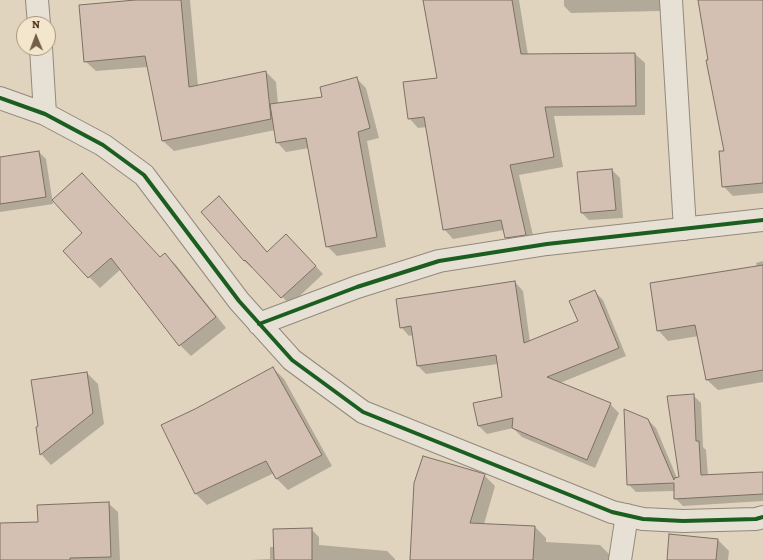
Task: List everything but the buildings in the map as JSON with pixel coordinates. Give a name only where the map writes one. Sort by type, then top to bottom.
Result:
[{"type":"street","points":[[38,0],[39,16]]},
{"type":"street","points":[[670,0],[685,229]]},
{"type":"street","points":[[41,56],[45,114]]},
{"type":"street","points":[[0,98],[45,114],[103,145],[144,175],[239,301],[292,360],[363,412],[612,512],[627,516],[643,519],[683,521],[756,519],[763,517]]},
{"type":"street","points":[[259,324],[357,287],[439,261],[547,244],[763,220]]},
{"type":"street","points":[[620,560],[627,516]]},
{"type":"cycle path","points":[[0,98],[45,114],[103,145],[144,175],[239,301],[292,360],[363,412],[612,512],[643,519],[683,521],[756,519],[763,517]]},
{"type":"cycle path","points":[[259,324],[357,287],[439,261],[547,244],[763,220]]}]
